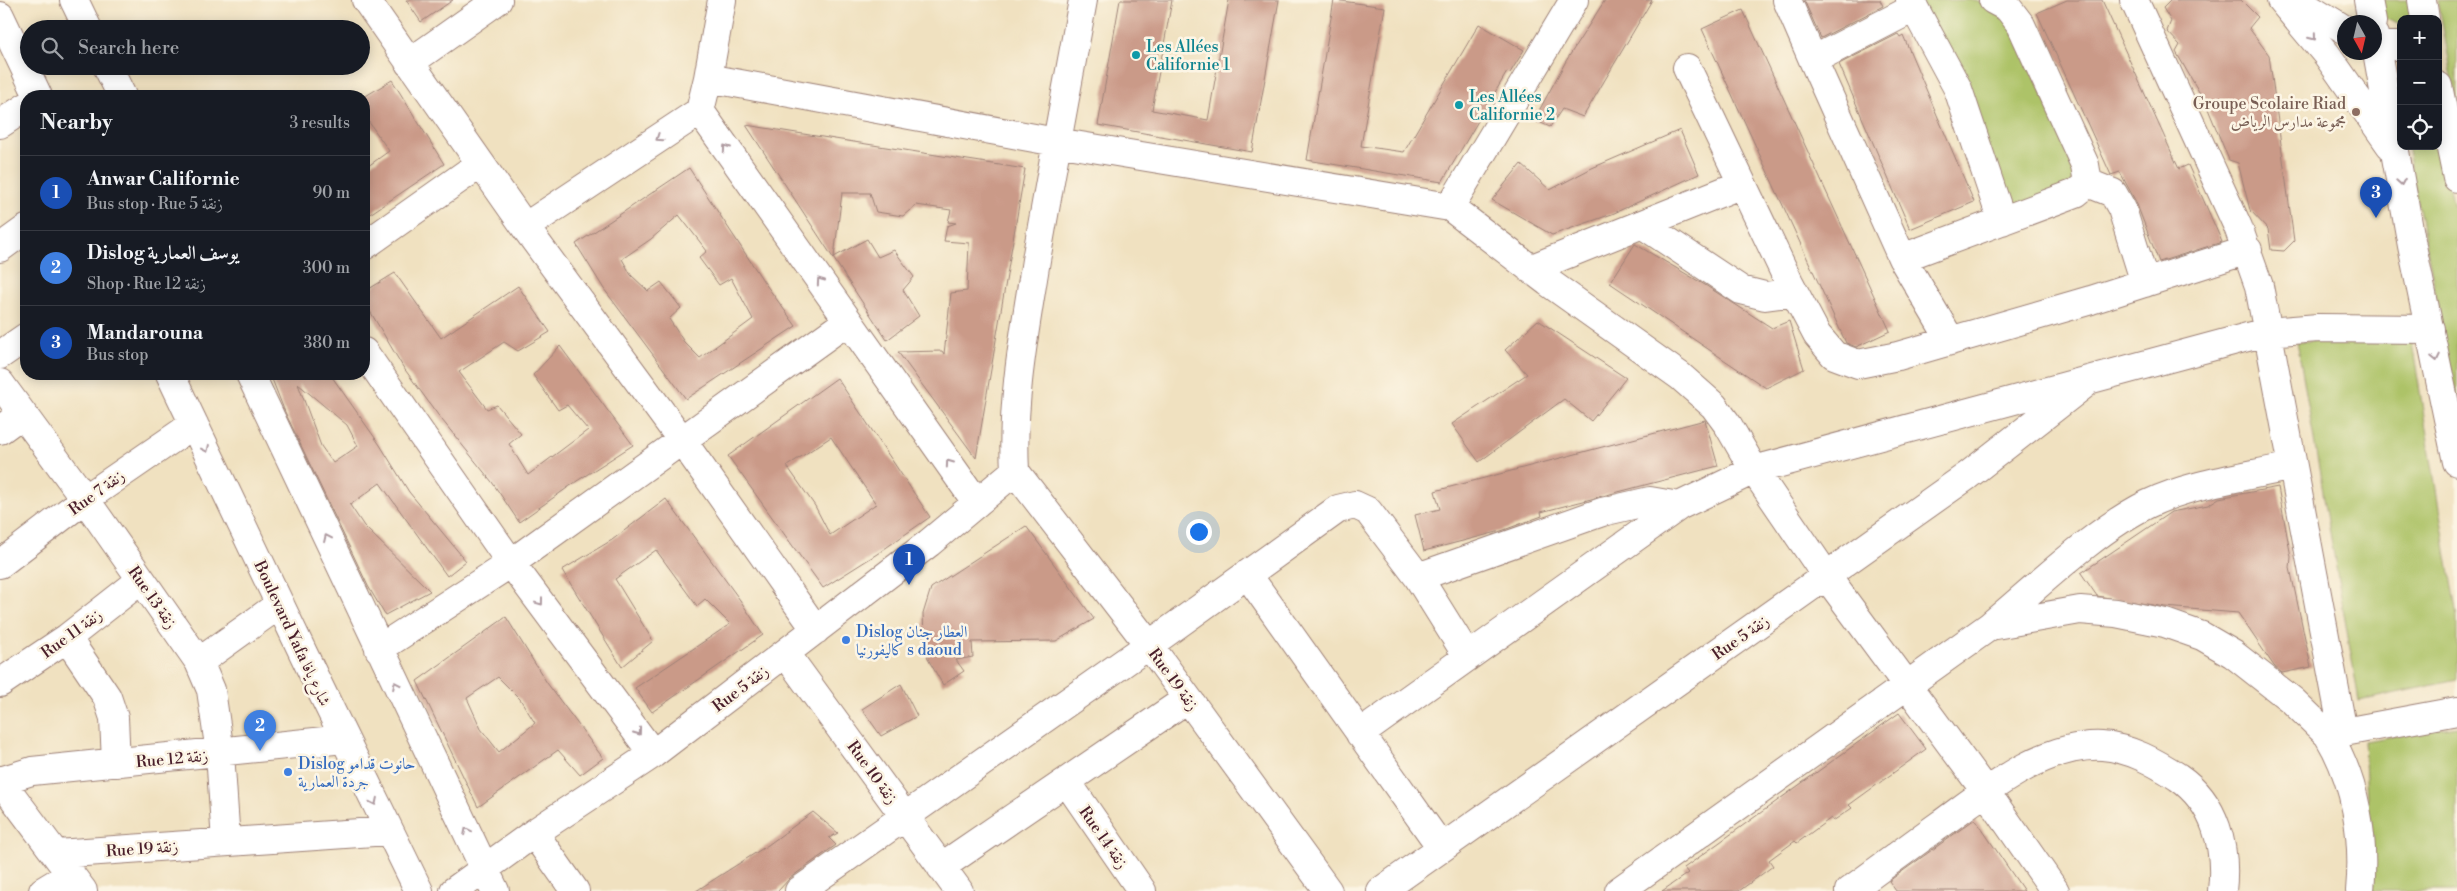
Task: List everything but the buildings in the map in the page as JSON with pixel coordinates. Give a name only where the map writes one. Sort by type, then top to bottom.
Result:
[{"type":"street","points":[[74,0],[84,20]]},
{"type":"street","points":[[366,0],[480,164],[816,630]]},
{"type":"street","points":[[409,63],[498,0]]},
{"type":"street","points":[[525,227],[700,111],[722,0]]},
{"type":"street","points":[[1015,471],[1014,444],[1019,366],[1056,142],[1083,0]]},
{"type":"street","points":[[1450,207],[1574,0]]},
{"type":"street","points":[[1787,0],[1902,258],[1951,341]]},
{"type":"street","points":[[1993,0],[2008,8],[2021,25],[2085,165],[2088,183]]},
{"type":"street","points":[[2134,0],[2248,250],[2259,286],[2292,466],[2335,733],[2350,780],[2360,850],[2360,891]]},
{"type":"street","points":[[2281,0],[2327,55],[2395,153]]},
{"type":"street","points":[[2297,0],[2337,25]]},
{"type":"street","points":[[2368,0],[2373,15]]},
{"type":"street","points":[[2422,0],[2425,15]]},
{"type":"street","points":[[1813,60],[1912,4],[1958,89],[2002,221]]},
{"type":"street","points":[[0,16],[20,58]]},
{"type":"street","points":[[2382,54],[2395,153],[2457,462]]},
{"type":"street","points":[[1687,68],[1794,292],[1817,335],[1834,355],[1858,364],[1898,356],[1951,341],[2146,283],[2248,250]]},
{"type":"street","points":[[28,75],[35,90]]},
{"type":"street","points":[[112,75],[119,90]]},
{"type":"street","points":[[708,78],[1056,142],[1450,207],[1530,268],[1680,376],[1714,406],[1728,425],[1754,470],[1827,577],[1905,685],[1986,792],[2055,891]]},
{"type":"street","points":[[2442,105],[2457,178]]},
{"type":"street","points":[[0,124],[20,111]]},
{"type":"street","points":[[700,111],[977,503]]},
{"type":"street","points":[[370,242],[480,164]]},
{"type":"street","points":[[1902,258],[2076,193],[2088,183]]},
{"type":"street","points":[[2088,183],[2114,193],[2122,209],[2146,283]]},
{"type":"street","points":[[1530,268],[1742,184]]},
{"type":"street","points":[[1642,224],[1741,290],[1766,296],[1794,292]]},
{"type":"street","points":[[0,248],[20,233]]},
{"type":"street","points":[[379,649],[511,563],[680,439],[848,321]]},
{"type":"street","points":[[1360,734],[1679,506],[1754,470],[2266,332],[2318,328],[2430,329]]},
{"type":"street","points":[[0,355],[20,341]]},
{"type":"street","points":[[370,361],[511,563],[653,754]]},
{"type":"street","name":"Rue 5 زنقة","points":[[1381,891],[1827,577],[1967,476],[2094,377]]},
{"type":"street","name":"Boulevard Yafa شارع يافا","points":[[179,380],[194,424],[388,831],[419,891]]},
{"type":"street","points":[[253,380],[490,880]]},
{"type":"street","name":"Rue 13 زنقة","points":[[0,383],[85,499],[199,662],[211,690],[220,753],[226,842]]},
{"type":"street","points":[[0,430],[22,414]]},
{"type":"street","name":"Rue 7 زنقة","points":[[0,564],[85,499],[194,424]]},
{"type":"street","points":[[1618,891],[1990,626],[2121,519],[2149,504],[2193,489],[2292,466]]},
{"type":"street","name":"Rue 5 زنقة","points":[[454,891],[490,880],[534,833],[653,754],[786,654],[929,543],[1015,471]]},
{"type":"street","name":"Rue 19 زنقة","points":[[1015,471],[1149,645],[1328,891]]},
{"type":"street","points":[[1418,577],[1602,512],[1650,501],[1679,506]]},
{"type":"street","points":[[803,890],[1338,509],[1355,505],[1368,510],[1418,577],[1468,657]]},
{"type":"street","points":[[1247,574],[1441,847]]},
{"type":"street","name":"Rue 11 زنقة","points":[[0,683],[67,638],[141,580]]},
{"type":"street","points":[[199,662],[280,604]]},
{"type":"street","points":[[1990,626],[2080,610],[2116,613],[2165,623],[2202,636],[2233,654],[2335,733],[2457,711]]},
{"type":"street","points":[[67,638],[107,697],[114,718],[116,763]]},
{"type":"street","name":"Rue 10 زنقة","points":[[786,654],[959,891]]},
{"type":"street","points":[[941,867],[1187,698]]},
{"type":"street","name":"Rue 12 زنقة","points":[[0,781],[32,771],[344,739]]},
{"type":"street","points":[[1849,891],[2014,772],[2078,748],[2101,746],[2145,757],[2183,781],[2209,809],[2220,836],[2224,867],[2222,891]]},
{"type":"street","points":[[0,781],[70,873],[43,891]]},
{"type":"street","name":"Rue 14 زنقة","points":[[1067,782],[1142,891]]},
{"type":"street","name":"Rue 19 زنقة","points":[[70,873],[226,842],[388,831]]},
{"type":"street","points":[[534,833],[575,891]]},
{"type":"green space","points":[[1917,0],[1976,0],[2004,13],[2080,171],[2069,186],[2021,206],[2005,197]]},
{"type":"green space","points":[[2378,0],[2412,0],[2414,8],[2412,15],[2397,15],[2397,23],[2385,18]]},
{"type":"green space","points":[[2438,0],[2457,0],[2457,104],[2442,15]]},
{"type":"green space","points":[[2442,146],[2457,224],[2457,404],[2408,150],[2442,150]]},
{"type":"green space","points":[[2297,341],[2412,343],[2457,617],[2457,680],[2359,701]]},
{"type":"green space","points":[[2457,726],[2457,891],[2372,891],[2364,741]]},
{"type":"place","name":"Les Allées Californie 1","points":[[1136,55]]},
{"type":"place","name":"Les Allées Californie 2","points":[[1459,105]]},
{"type":"place","name":"Groupe Scolaire Riad مجموعة مدارس الرياض","points":[[2356,112]]},
{"type":"place","name":"Mandarouna","points":[[2376,218]]},
{"type":"place","name":"Anwar Californie","points":[[909,585]]},
{"type":"place","name":"Dislog العطار جنان كاليفورنيا s daoud","points":[[846,640]]},
{"type":"place","name":"Dislog يوسف العمارية","points":[[260,751]]},
{"type":"place","name":"Dislog حانوت قدامو جردة العمارية","points":[[288,772]]}]
